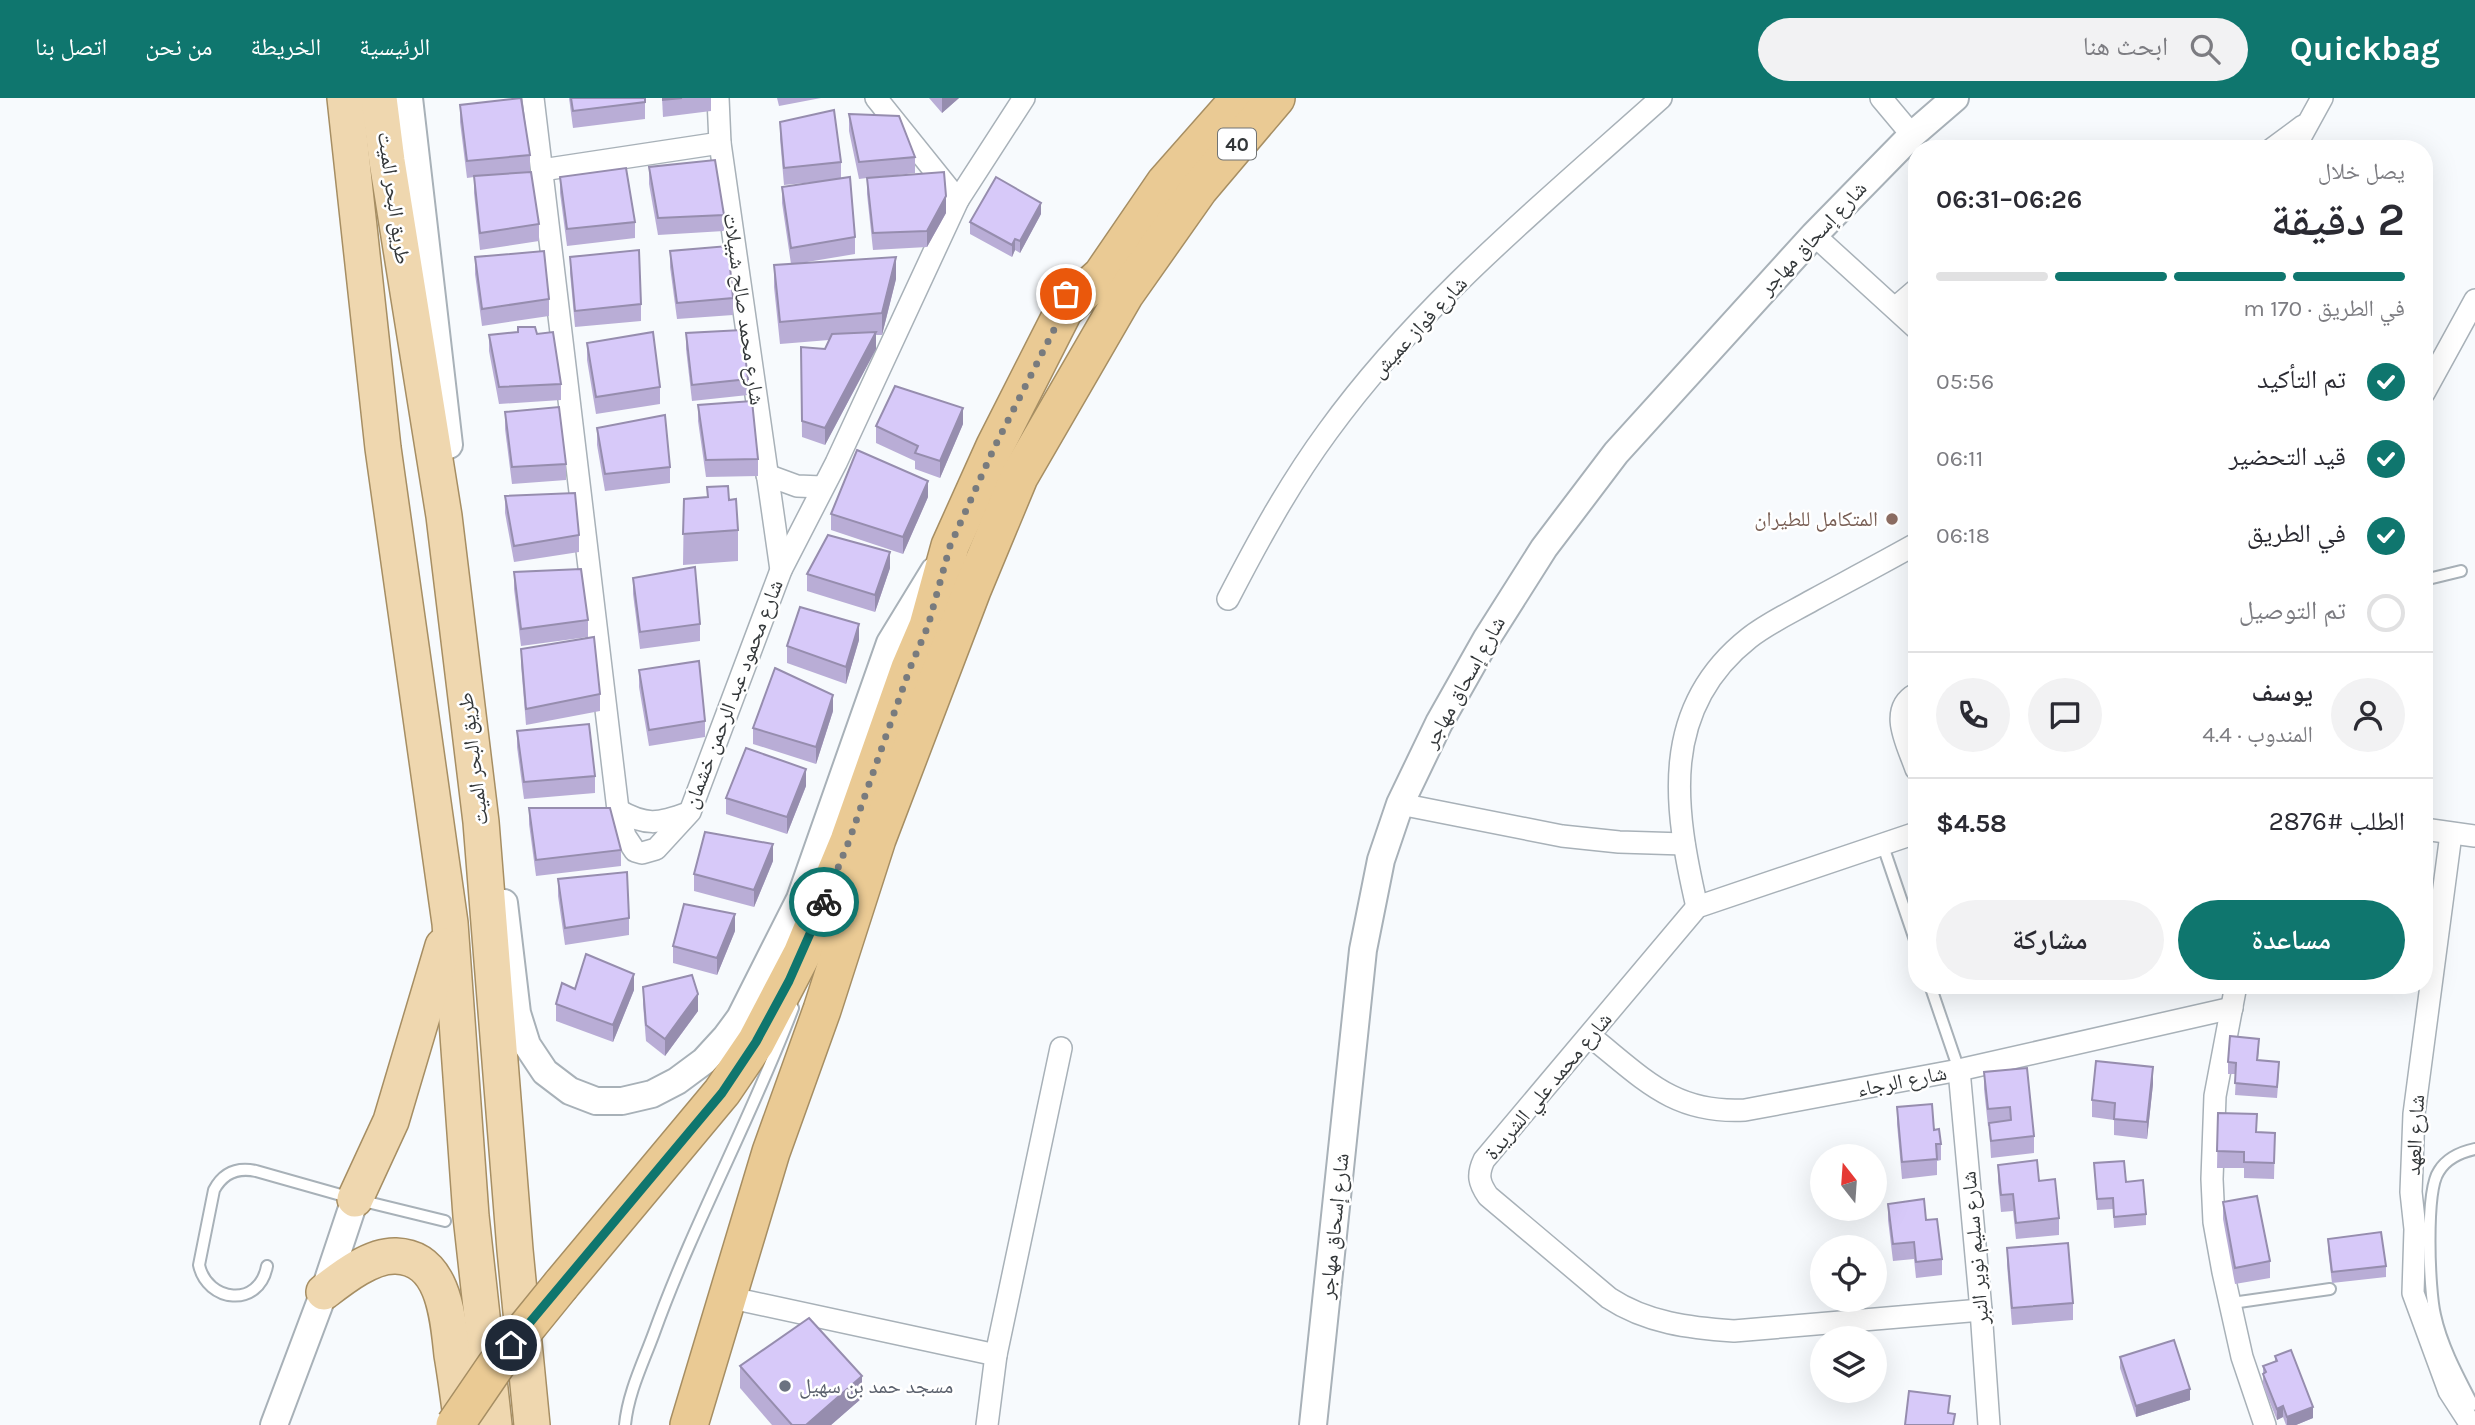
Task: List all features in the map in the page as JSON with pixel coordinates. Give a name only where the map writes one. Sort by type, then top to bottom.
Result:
[{"type":"highway","points":[[1064,310],[1069,278],[1146,173],[1207,98]]},
{"type":"highway","name":"40","points":[[689,1425],[771,1152],[822,1010],[877,839],[972,590],[1019,477],[1125,295],[1182,186],[1240,98]]},
{"type":"highway","name":"40","points":[[455,1425],[503,1355],[722,1093],[756,1042],[789,981],[849,841],[910,668],[928,626],[950,546],[995,446],[1064,310],[1102,275],[1182,186],[1276,98]]},
{"type":"main road","points":[[345,98],[383,448],[450,923],[458,1218],[494,1425]]},
{"type":"main road","name":"طريق البحر الميت","points":[[379,98],[444,516],[481,822],[531,1425]]},
{"type":"main road","points":[[355,1199],[391,1121],[450,923]]},
{"type":"main road","points":[[458,1218],[515,1250]]},
{"type":"main road","points":[[324,1292],[362,1266],[395,1256],[412,1260],[428,1270],[445,1302],[462,1425]]},
{"type":"street","points":[[408,98],[517,1013],[527,1045],[545,1072],[570,1091],[596,1101],[622,1101],[652,1094],[677,1081],[704,1060],[740,1018],[800,899],[890,643],[950,546]]},
{"type":"street","name":"شارع محمود عبد الرحمن خشمان","points":[[533,98],[618,810],[625,836],[631,846],[642,853],[656,849],[690,813],[781,570],[958,200],[1024,98]]},
{"type":"street","name":"شارع محمد صالح شبيلات","points":[[718,98],[720,143],[781,570]]},
{"type":"street","points":[[876,98],[958,200]]},
{"type":"street","name":"شارع فواز عميش","points":[[1228,599],[1274,511],[1328,430],[1376,370],[1497,245],[1661,98]]},
{"type":"street","points":[[1881,98],[1912,135]]},
{"type":"street","name":"شارع إسحاق مهاجر","points":[[1312,1425],[1363,950],[1381,860],[1400,804],[1439,723],[1487,638],[1544,548],[1616,453],[1814,235],[1912,135],[1955,98]]},
{"type":"street","points":[[2299,140],[2322,98]]},
{"type":"street","points":[[2284,140],[2310,121]]},
{"type":"street","points":[[542,170],[720,143]]},
{"type":"street","points":[[1814,235],[1908,320]]},
{"type":"street","points":[[1895,308],[1908,297]]},
{"type":"street","points":[[2433,377],[2475,300]]},
{"type":"street","points":[[767,475],[797,486],[822,487]]},
{"type":"street","points":[[1908,548],[1784,616],[1749,638],[1719,667],[1697,699],[1683,736],[1679,788],[1684,844],[1698,907],[1908,835]]},
{"type":"street","points":[[1908,700],[1901,711],[1900,722],[1908,746]]},
{"type":"street","points":[[1400,804],[1562,836],[1619,842],[1684,844]]},
{"type":"street","points":[[618,810],[634,819],[650,823],[668,821],[690,813]]},
{"type":"street","points":[[2433,831],[2475,836]]},
{"type":"street","name":"شارع العهد","points":[[2433,967],[2451,834]]},
{"type":"street","name":"شارع محمد علي الشريدة","points":[[1698,907],[1484,1160],[1479,1179],[1488,1196],[1609,1298],[1628,1310],[1662,1322],[1699,1329],[1734,1331],[1981,1310]]},
{"type":"street","points":[[2234,994],[2215,1096],[2212,1179],[2214,1222],[2242,1357],[2265,1425]]},
{"type":"street","name":"شارع العهد","points":[[2429,994],[2413,1115],[2412,1192],[2415,1228],[2422,1260],[2413,1293],[2449,1391],[2472,1415]]},
{"type":"street","name":"شارع الرجاء","points":[[1590,1036],[1669,1097],[1696,1107],[1722,1112],[1745,1111],[1959,1070],[2232,1008]]},
{"type":"street","points":[[987,1425],[996,1355],[1061,1048]]},
{"type":"street","name":"شارع سليم نوير النبر","points":[[1959,1070],[1989,1425]]},
{"type":"street","points":[[274,1425],[324,1292],[355,1199]]},
{"type":"street","points":[[727,1297],[996,1355]]},
{"type":"lane","points":[[2433,578],[2461,571]]},
{"type":"lane","points":[[1882,843],[1908,919]]},
{"type":"lane","points":[[807,970],[823,927],[831,886]]},
{"type":"lane","points":[[625,1425],[635,1385],[665,1303],[757,1100],[798,994]]},
{"type":"lane","points":[[1933,994],[1959,1070]]},
{"type":"lane","points":[[2422,1260],[2431,1190],[2438,1171],[2451,1159],[2475,1149]]},
{"type":"lane","points":[[267,1266],[265,1279],[258,1289],[246,1295],[234,1296],[215,1288],[206,1283],[201,1275],[199,1265],[214,1190],[231,1172],[247,1169],[355,1199],[458,1218]]},
{"type":"lane","points":[[2232,1303],[2330,1289]]},
{"type":"building","points":[[521,98],[530,155],[467,161],[460,105]]},
{"type":"building","points":[[571,98],[645,98],[645,102],[573,111]]},
{"type":"building","points":[[834,110],[841,162],[784,168],[780,122]]},
{"type":"building","points":[[849,114],[899,116],[915,157],[859,162]]},
{"type":"building","points":[[715,160],[724,215],[658,218],[649,167]]},
{"type":"building","points":[[626,168],[635,222],[567,229],[560,177]]},
{"type":"building","points":[[531,172],[539,224],[480,233],[474,176]]},
{"type":"building","points":[[944,172],[946,196],[927,231],[873,233],[867,178]]},
{"type":"building","points":[[850,177],[855,237],[791,248],[782,187]]},
{"type":"building","points":[[996,177],[1041,203],[1020,241],[1015,239],[1012,245],[970,222]]},
{"type":"building","points":[[728,246],[733,298],[677,303],[670,251]]},
{"type":"building","points":[[639,250],[641,304],[575,311],[570,257]]},
{"type":"building","points":[[544,251],[549,299],[482,309],[475,257]]},
{"type":"building","points":[[896,257],[882,313],[780,322],[774,265]]},
{"type":"building","points":[[518,327],[535,327],[537,334],[553,332],[561,384],[499,387],[489,335],[518,332]]},
{"type":"building","points":[[742,330],[748,379],[692,385],[686,333]]},
{"type":"building","points":[[653,332],[660,387],[596,397],[587,343]]},
{"type":"building","points":[[876,332],[825,428],[802,421],[801,347],[825,349],[832,334]]},
{"type":"building","points":[[895,386],[963,408],[940,461],[915,453],[918,446],[876,426]]},
{"type":"building","points":[[752,401],[758,459],[706,460],[698,405]]},
{"type":"building","points":[[559,407],[566,464],[512,467],[505,412]]},
{"type":"building","points":[[665,415],[670,467],[605,474],[597,428]]},
{"type":"building","points":[[857,450],[928,481],[903,537],[831,514]]},
{"type":"building","points":[[728,486],[729,500],[736,499],[738,530],[683,534],[684,499],[708,497],[707,487]]},
{"type":"building","points":[[575,493],[579,535],[514,546],[505,496]]},
{"type":"building","points":[[828,535],[890,552],[875,595],[807,574]]},
{"type":"building","points":[[695,567],[700,624],[640,632],[633,578]]},
{"type":"building","points":[[581,569],[588,620],[521,629],[514,572]]},
{"type":"building","points":[[800,607],[859,624],[846,667],[787,646]]},
{"type":"building","points":[[594,637],[600,694],[526,709],[521,649]]},
{"type":"building","points":[[699,661],[705,721],[649,730],[639,670]]},
{"type":"building","points":[[775,668],[833,695],[816,747],[753,728]]},
{"type":"building","points":[[589,724],[595,776],[524,782],[517,731]]},
{"type":"building","points":[[746,748],[806,769],[787,817],[726,798]]},
{"type":"building","points":[[529,808],[610,808],[621,850],[536,860]]},
{"type":"building","points":[[705,832],[773,844],[754,890],[694,874]]},
{"type":"building","points":[[627,872],[629,918],[565,928],[558,879]]},
{"type":"building","points":[[684,904],[735,914],[717,958],[673,946]]},
{"type":"building","points":[[586,954],[634,974],[613,1025],[556,1004],[562,983],[575,989]]},
{"type":"building","points":[[692,975],[698,994],[665,1039],[646,1025],[643,987]]},
{"type":"building","points":[[2230,1036],[2259,1039],[2257,1060],[2279,1062],[2277,1087],[2235,1083],[2236,1063],[2228,1062]]},
{"type":"building","points":[[2096,1061],[2153,1067],[2147,1122],[2114,1119],[2115,1103],[2092,1100]]},
{"type":"building","points":[[2027,1068],[2034,1136],[1991,1141],[1989,1123],[2011,1120],[2010,1107],[1988,1109],[1984,1072]]},
{"type":"building","points":[[1932,1104],[1934,1130],[1939,1129],[1941,1144],[1936,1144],[1937,1159],[1902,1162],[1897,1107]]},
{"type":"building","points":[[2218,1113],[2257,1114],[2256,1132],[2275,1133],[2274,1163],[2244,1162],[2244,1152],[2217,1151]]},
{"type":"building","points":[[2037,1160],[2039,1181],[2055,1179],[2059,1218],[2016,1223],[2013,1194],[2001,1195],[1998,1165]]},
{"type":"building","points":[[2124,1161],[2126,1182],[2143,1180],[2146,1214],[2114,1217],[2113,1198],[2097,1199],[2094,1163]]},
{"type":"building","points":[[2257,1196],[2270,1261],[2235,1268],[2223,1202]]},
{"type":"building","points":[[1924,1199],[1926,1220],[1937,1219],[1942,1259],[1916,1262],[1914,1242],[1893,1244],[1888,1204]]},
{"type":"building","points":[[2381,1232],[2386,1266],[2332,1272],[2328,1239]]},
{"type":"building","points":[[2068,1243],[2073,1303],[2012,1308],[2007,1248]]},
{"type":"building","points":[[809,1318],[862,1376],[806,1425],[792,1425],[740,1366]]},
{"type":"building","points":[[2174,1340],[2190,1389],[2136,1406],[2120,1357]]},
{"type":"building","points":[[2291,1350],[2313,1407],[2287,1417],[2283,1406],[2277,1409],[2263,1374],[2266,1372],[2263,1366],[2277,1361],[2275,1356]]},
{"type":"building","points":[[1909,1391],[1950,1396],[1948,1413],[1955,1414],[1953,1425],[1905,1425]]},
{"type":"way so far","points":[[824,902],[928,626],[950,546],[995,446],[1064,310],[1066,294]]},
{"type":"place","name":"المتكامل للطيران","points":[[1892,519]]},
{"type":"place","name":"مسجد حمد بن سهيل","points":[[785,1386]]},
{"type":"route","points":[[511,1345],[722,1093],[756,1042],[789,981],[824,902]]}]
